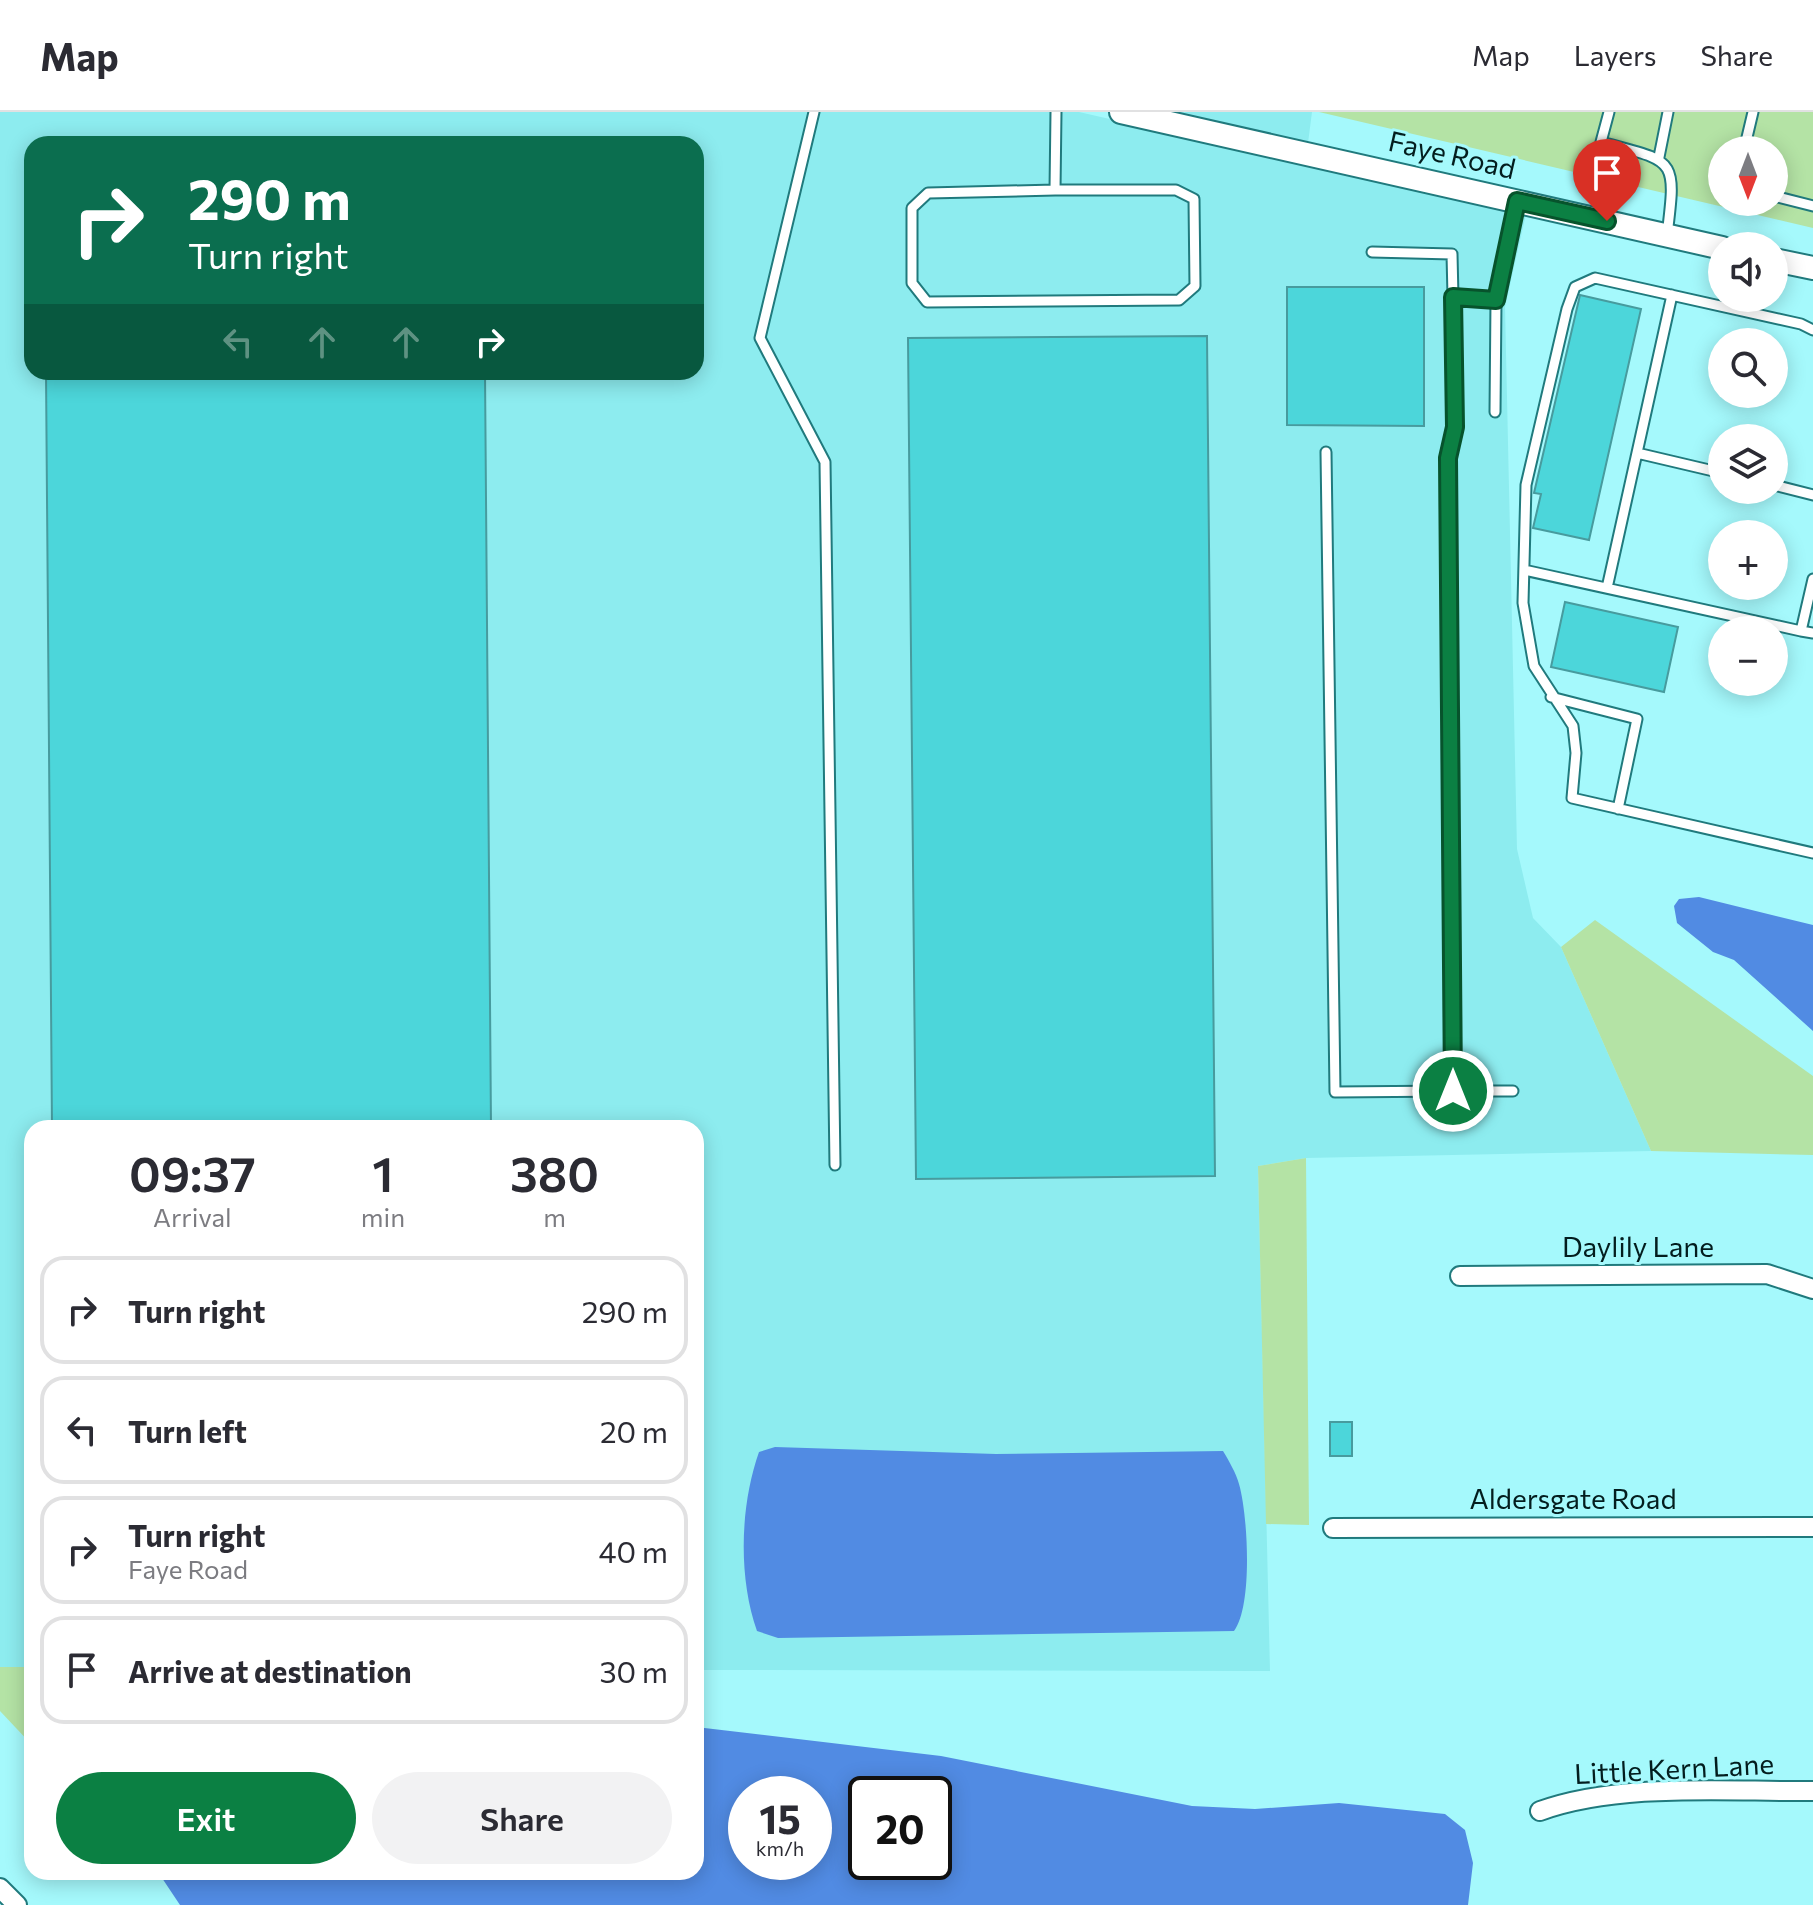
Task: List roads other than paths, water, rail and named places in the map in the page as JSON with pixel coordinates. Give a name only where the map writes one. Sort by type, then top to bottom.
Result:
[{"type":"street","name":"Faye Road","points":[[1121,112],[1708,245]]},
{"type":"street","points":[[1788,263],[1813,268]]},
{"type":"street","name":"Daylily Lane","points":[[1460,1276],[1767,1274],[1813,1289]]},
{"type":"street","name":"Aldersgate Road","points":[[1333,1528],[1813,1527]]},
{"type":"street","name":"Little Kern Lane","points":[[1540,1811],[1565,1802],[1614,1795],[1813,1791]]},
{"type":"street","points":[[0,1888],[17,1905]]},
{"type":"lane","points":[[814,112],[760,338],[825,462],[835,1165]]},
{"type":"lane","points":[[1055,190],[1056,112]]},
{"type":"lane","points":[[1609,112],[1601,142],[1659,157],[1670,170],[1672,193],[1667,235]]},
{"type":"lane","points":[[1659,157],[1668,112]]},
{"type":"lane","points":[[1747,136],[1753,112]]},
{"type":"lane","points":[[1055,190],[1176,190],[1194,199],[1195,286],[1179,300],[927,302],[912,283],[912,208],[928,193],[1055,190]]},
{"type":"lane","points":[[1788,200],[1813,206]]},
{"type":"lane","points":[[1495,412],[1496,300],[1517,201]]},
{"type":"lane","points":[[1372,252],[1452,254],[1455,427],[1448,458],[1453,1091]]},
{"type":"lane","points":[[1813,330],[1801,324],[1595,278],[1575,287],[1567,309],[1526,485],[1523,603],[1534,666],[1551,697],[1573,726],[1576,753],[1572,798],[1813,853]]},
{"type":"lane","points":[[1607,588],[1672,295]]},
{"type":"lane","points":[[1453,297],[1496,300]]},
{"type":"lane","points":[[1326,452],[1335,1092],[1513,1091]]},
{"type":"lane","points":[[1637,453],[1708,470]]},
{"type":"lane","points":[[1788,489],[1813,495]]},
{"type":"lane","points":[[1524,570],[1813,633]]},
{"type":"lane","points":[[1801,631],[1813,579]]},
{"type":"lane","points":[[1551,697],[1637,719],[1618,809]]},
{"type":"water","points":[[1699,897],[1813,925],[1813,1031],[1734,960],[1713,952],[1677,923],[1674,906],[1679,899]]},
{"type":"water","points":[[775,1447],[996,1454],[1223,1451],[1238,1480],[1245,1517],[1246,1582],[1240,1619],[1234,1631],[778,1638],[757,1631],[744,1565],[745,1518],[759,1452]]},
{"type":"water","points":[[704,1728],[941,1756],[1192,1806],[1255,1809],[1339,1803],[1445,1814],[1465,1830],[1473,1863],[1468,1905],[180,1905],[163,1880],[704,1880]]}]
